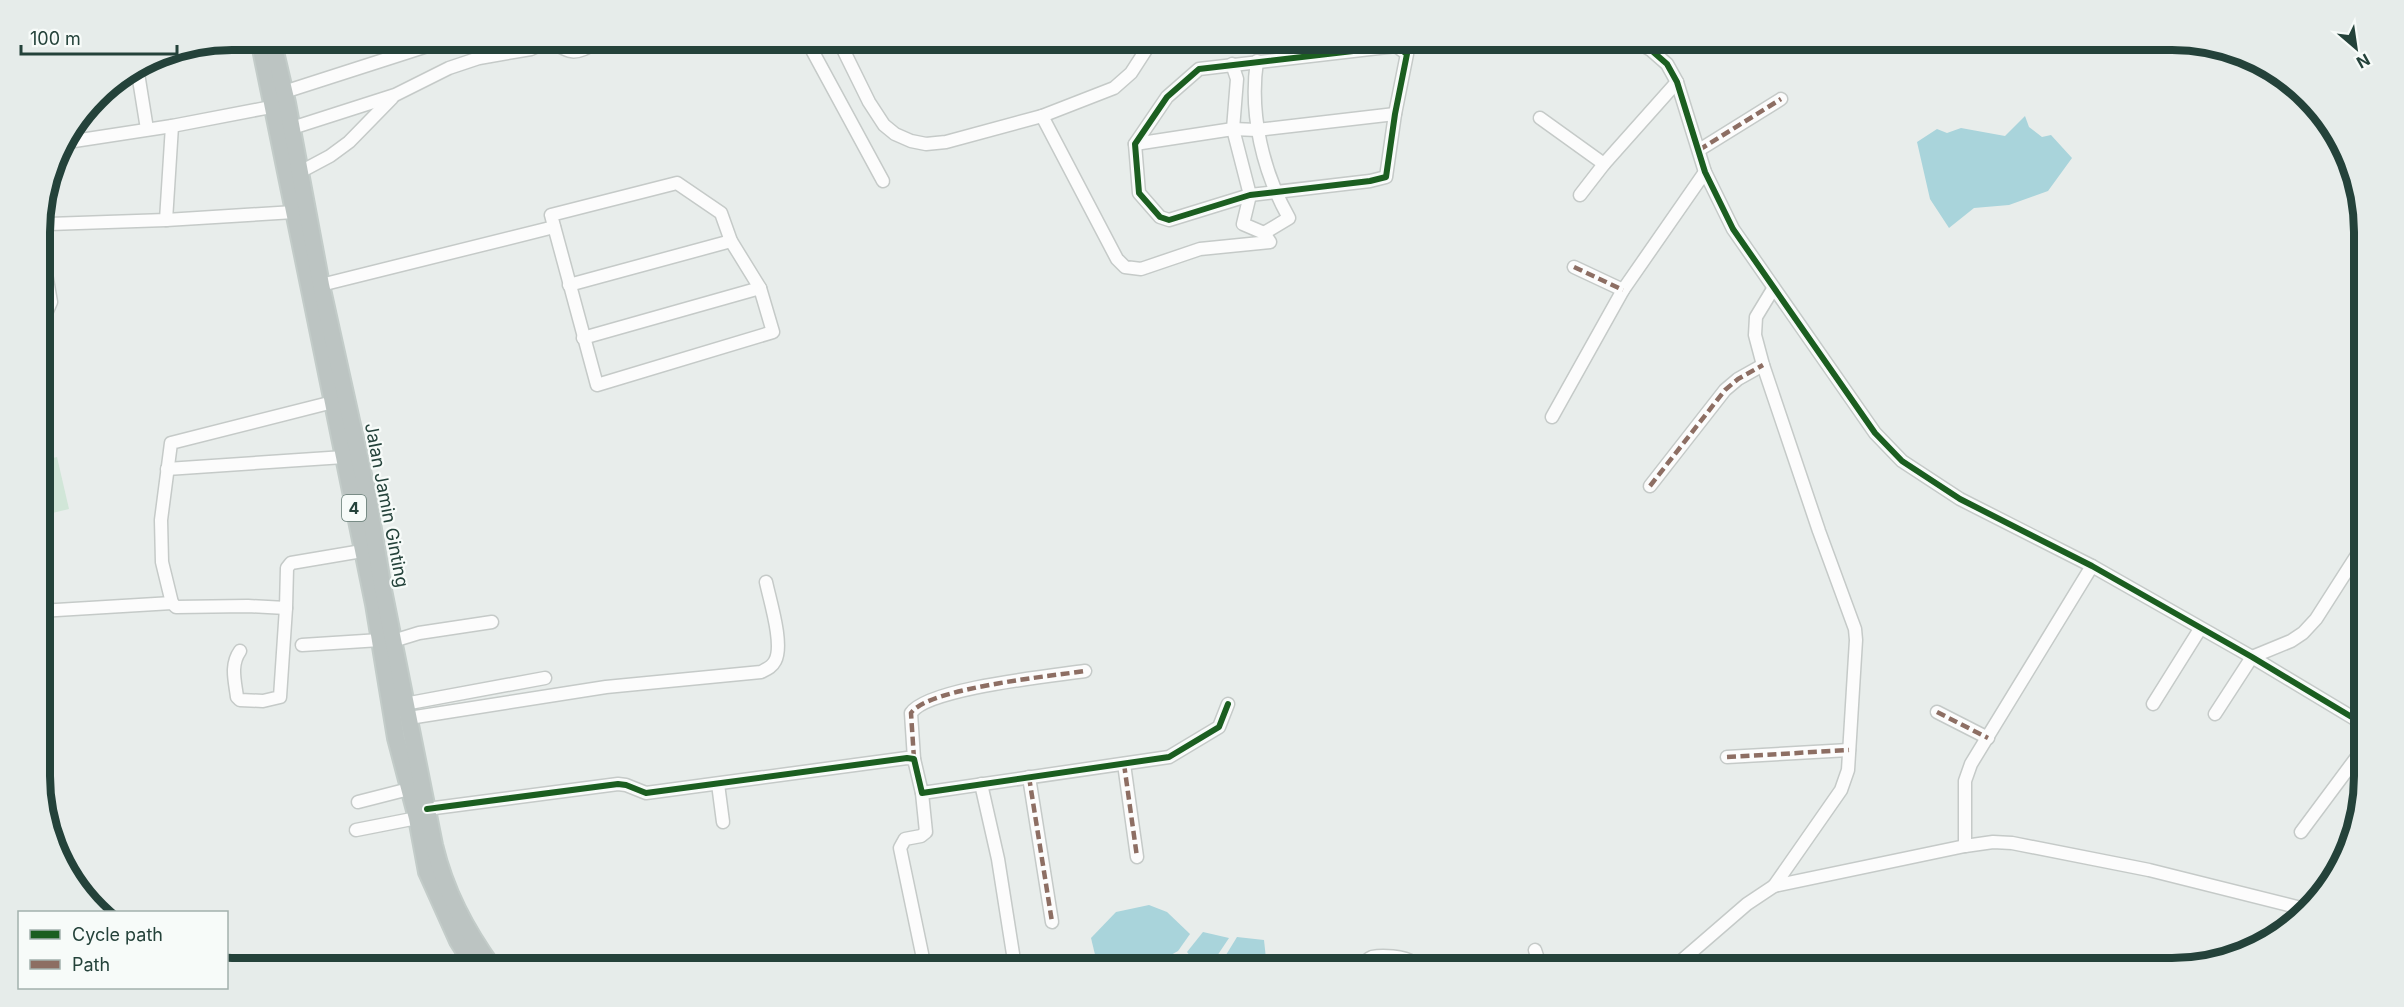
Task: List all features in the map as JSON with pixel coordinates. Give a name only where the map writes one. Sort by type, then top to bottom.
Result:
[{"type":"highway","name":"Jalan Jamin Ginting","points":[[261,49],[362,551],[403,710],[422,814],[427,872],[458,941],[469,958]]},
{"type":"highway","name":"Jalan Jamin Ginting","points":[[274,49],[285,92],[321,285],[367,493],[386,640]]},
{"type":"highway","name":"Jalan Jamin Ginting","points":[[403,710],[396,738],[409,789],[422,814],[442,876],[470,934],[486,958]]},
{"type":"street","points":[[285,92],[418,49]]},
{"type":"street","points":[[292,128],[395,95],[449,68],[479,58],[531,49]]},
{"type":"street","points":[[561,49],[572,52],[584,49]]},
{"type":"street","points":[[811,49],[883,181]]},
{"type":"street","points":[[843,49],[875,114],[896,134],[911,141],[926,144],[946,142],[1042,116],[1114,88],[1131,73],[1147,49]]},
{"type":"street","points":[[1368,49],[1199,69],[1167,97],[1135,144],[1139,193],[1160,217],[1169,220],[1250,195],[1275,194],[1386,177],[1407,54],[1400,49]]},
{"type":"street","points":[[1648,49],[1667,64],[1677,82],[1706,172],[1733,229],[1875,433],[1902,460],[1960,498],[2092,566],[2354,718]]},
{"type":"street","points":[[1257,61],[1257,130],[1275,194],[1289,218],[1264,233]]},
{"type":"street","points":[[1042,116],[1117,260],[1125,267],[1141,269],[1200,249],[1270,242],[1264,233],[1242,224],[1250,195],[1233,129],[1237,79],[1232,64]]},
{"type":"street","points":[[138,75],[147,129]]},
{"type":"street","points":[[1580,195],[1604,164],[1677,82]]},
{"type":"street","points":[[300,172],[330,156],[349,142],[395,95]]},
{"type":"street","points":[[1699,150],[1780,99]]},
{"type":"street","points":[[74,141],[172,126],[271,107]]},
{"type":"street","points":[[1135,144],[1233,129],[1257,130],[1395,114]]},
{"type":"street","points":[[1540,118],[1604,164]]},
{"type":"street","points":[[166,220],[172,126]]},
{"type":"street","points":[[1552,417],[1623,290],[1706,172]]},
{"type":"street","points":[[677,183],[720,213],[731,241],[760,288],[773,332],[597,385],[554,227],[551,215],[677,183]]},
{"type":"street","points":[[50,224],[294,212]]},
{"type":"street","points":[[321,285],[554,227]]},
{"type":"street","points":[[569,285],[731,241]]},
{"type":"street","points":[[1574,267],[1623,290]]},
{"type":"street","points":[[583,338],[760,288]]},
{"type":"street","points":[[1685,957],[1747,904],[1774,886],[1841,790],[1848,770],[1855,629],[1763,365],[1754,323],[1760,308],[1773,289]]},
{"type":"street","points":[[1650,486],[1725,390],[1763,365]]},
{"type":"street","points":[[286,608],[248,606],[176,608],[172,603],[162,562],[161,531],[171,442],[333,402]]},
{"type":"street","points":[[167,469],[220,464],[305,462],[344,457]]},
{"type":"street","points":[[240,651],[235,658],[234,668],[237,697],[240,700],[254,702],[276,700],[280,697],[287,568],[291,563],[362,551]]},
{"type":"street","points":[[2215,714],[2252,657],[2290,641],[2303,633],[2316,620],[2354,560]]},
{"type":"street","points":[[1965,846],[1967,773],[2092,566]]},
{"type":"street","points":[[403,710],[760,672],[770,668],[778,655],[766,582]]},
{"type":"street","points":[[49,610],[172,603]]},
{"type":"street","points":[[302,645],[386,640],[492,622]]},
{"type":"street","points":[[2153,704],[2200,629]]},
{"type":"street","points":[[923,958],[900,848],[905,839],[921,836],[926,832],[922,793],[914,759],[911,713],[918,705],[929,700],[972,689],[1085,671]]},
{"type":"street","points":[[403,710],[545,678]]},
{"type":"street","points":[[922,793],[1169,757],[1219,727],[1228,704]]},
{"type":"street","points":[[1937,712],[1988,738]]},
{"type":"street","points":[[1727,757],[1849,750]]},
{"type":"street","points":[[356,830],[422,814],[618,784],[646,793],[914,759]]},
{"type":"street","points":[[2301,832],[2354,761]]},
{"type":"street","points":[[1124,764],[1137,857]]},
{"type":"street","points":[[1029,777],[1052,922]]},
{"type":"street","points":[[717,784],[723,822]]},
{"type":"street","points":[[981,784],[998,860],[1013,954]]},
{"type":"street","points":[[358,802],[409,789]]},
{"type":"street","points":[[1774,886],[1993,842],[2012,843],[2149,870],[2297,907]]},
{"type":"street","points":[[1535,950],[1537,957]]},
{"type":"street","points":[[1370,957],[1385,957]]},
{"type":"green space","points":[[57,457],[69,509],[49,514],[50,459]]},
{"type":"water","points":[[2025,116],[2029,127],[2042,137],[2051,135],[2072,158],[2048,191],[2009,205],[1974,208],[1949,228],[1930,199],[1917,142],[1937,129],[1947,133],[1961,128],[2005,136]]},
{"type":"water","points":[[1149,905],[1167,912],[1190,934],[1178,951],[1166,958],[1096,958],[1091,938],[1116,912]]},
{"type":"water","points":[[1203,932],[1229,938],[1216,957],[1191,958],[1187,952]]},
{"type":"water","points":[[1237,937],[1264,940],[1266,957],[1224,957]]},
{"type":"marked path","points":[[1699,150],[1781,99]]},
{"type":"marked path","points":[[1574,267],[1623,290]]},
{"type":"marked path","points":[[1650,486],[1725,390],[1738,379],[1763,365]]},
{"type":"marked path","points":[[914,759],[911,713],[922,704],[992,684],[1085,671]]},
{"type":"marked path","points":[[1937,712],[1988,738]]},
{"type":"marked path","points":[[1727,757],[1849,750]]},
{"type":"marked path","points":[[1124,764],[1137,857]]},
{"type":"marked path","points":[[1029,777],[1052,922]]},
{"type":"cycle path","points":[[1370,49],[1199,69],[1167,97],[1135,144],[1139,193],[1160,217],[1169,220],[1250,195],[1370,181],[1386,177],[1407,54],[1400,49]]},
{"type":"cycle path","points":[[1649,49],[1667,64],[1677,82],[1705,172],[1733,229],[1875,433],[1902,461],[1960,499],[2092,566],[2354,718]]},
{"type":"cycle path","points":[[427,809],[618,784],[646,793],[907,758],[914,759],[922,793],[1169,757],[1219,727],[1228,704]]}]
